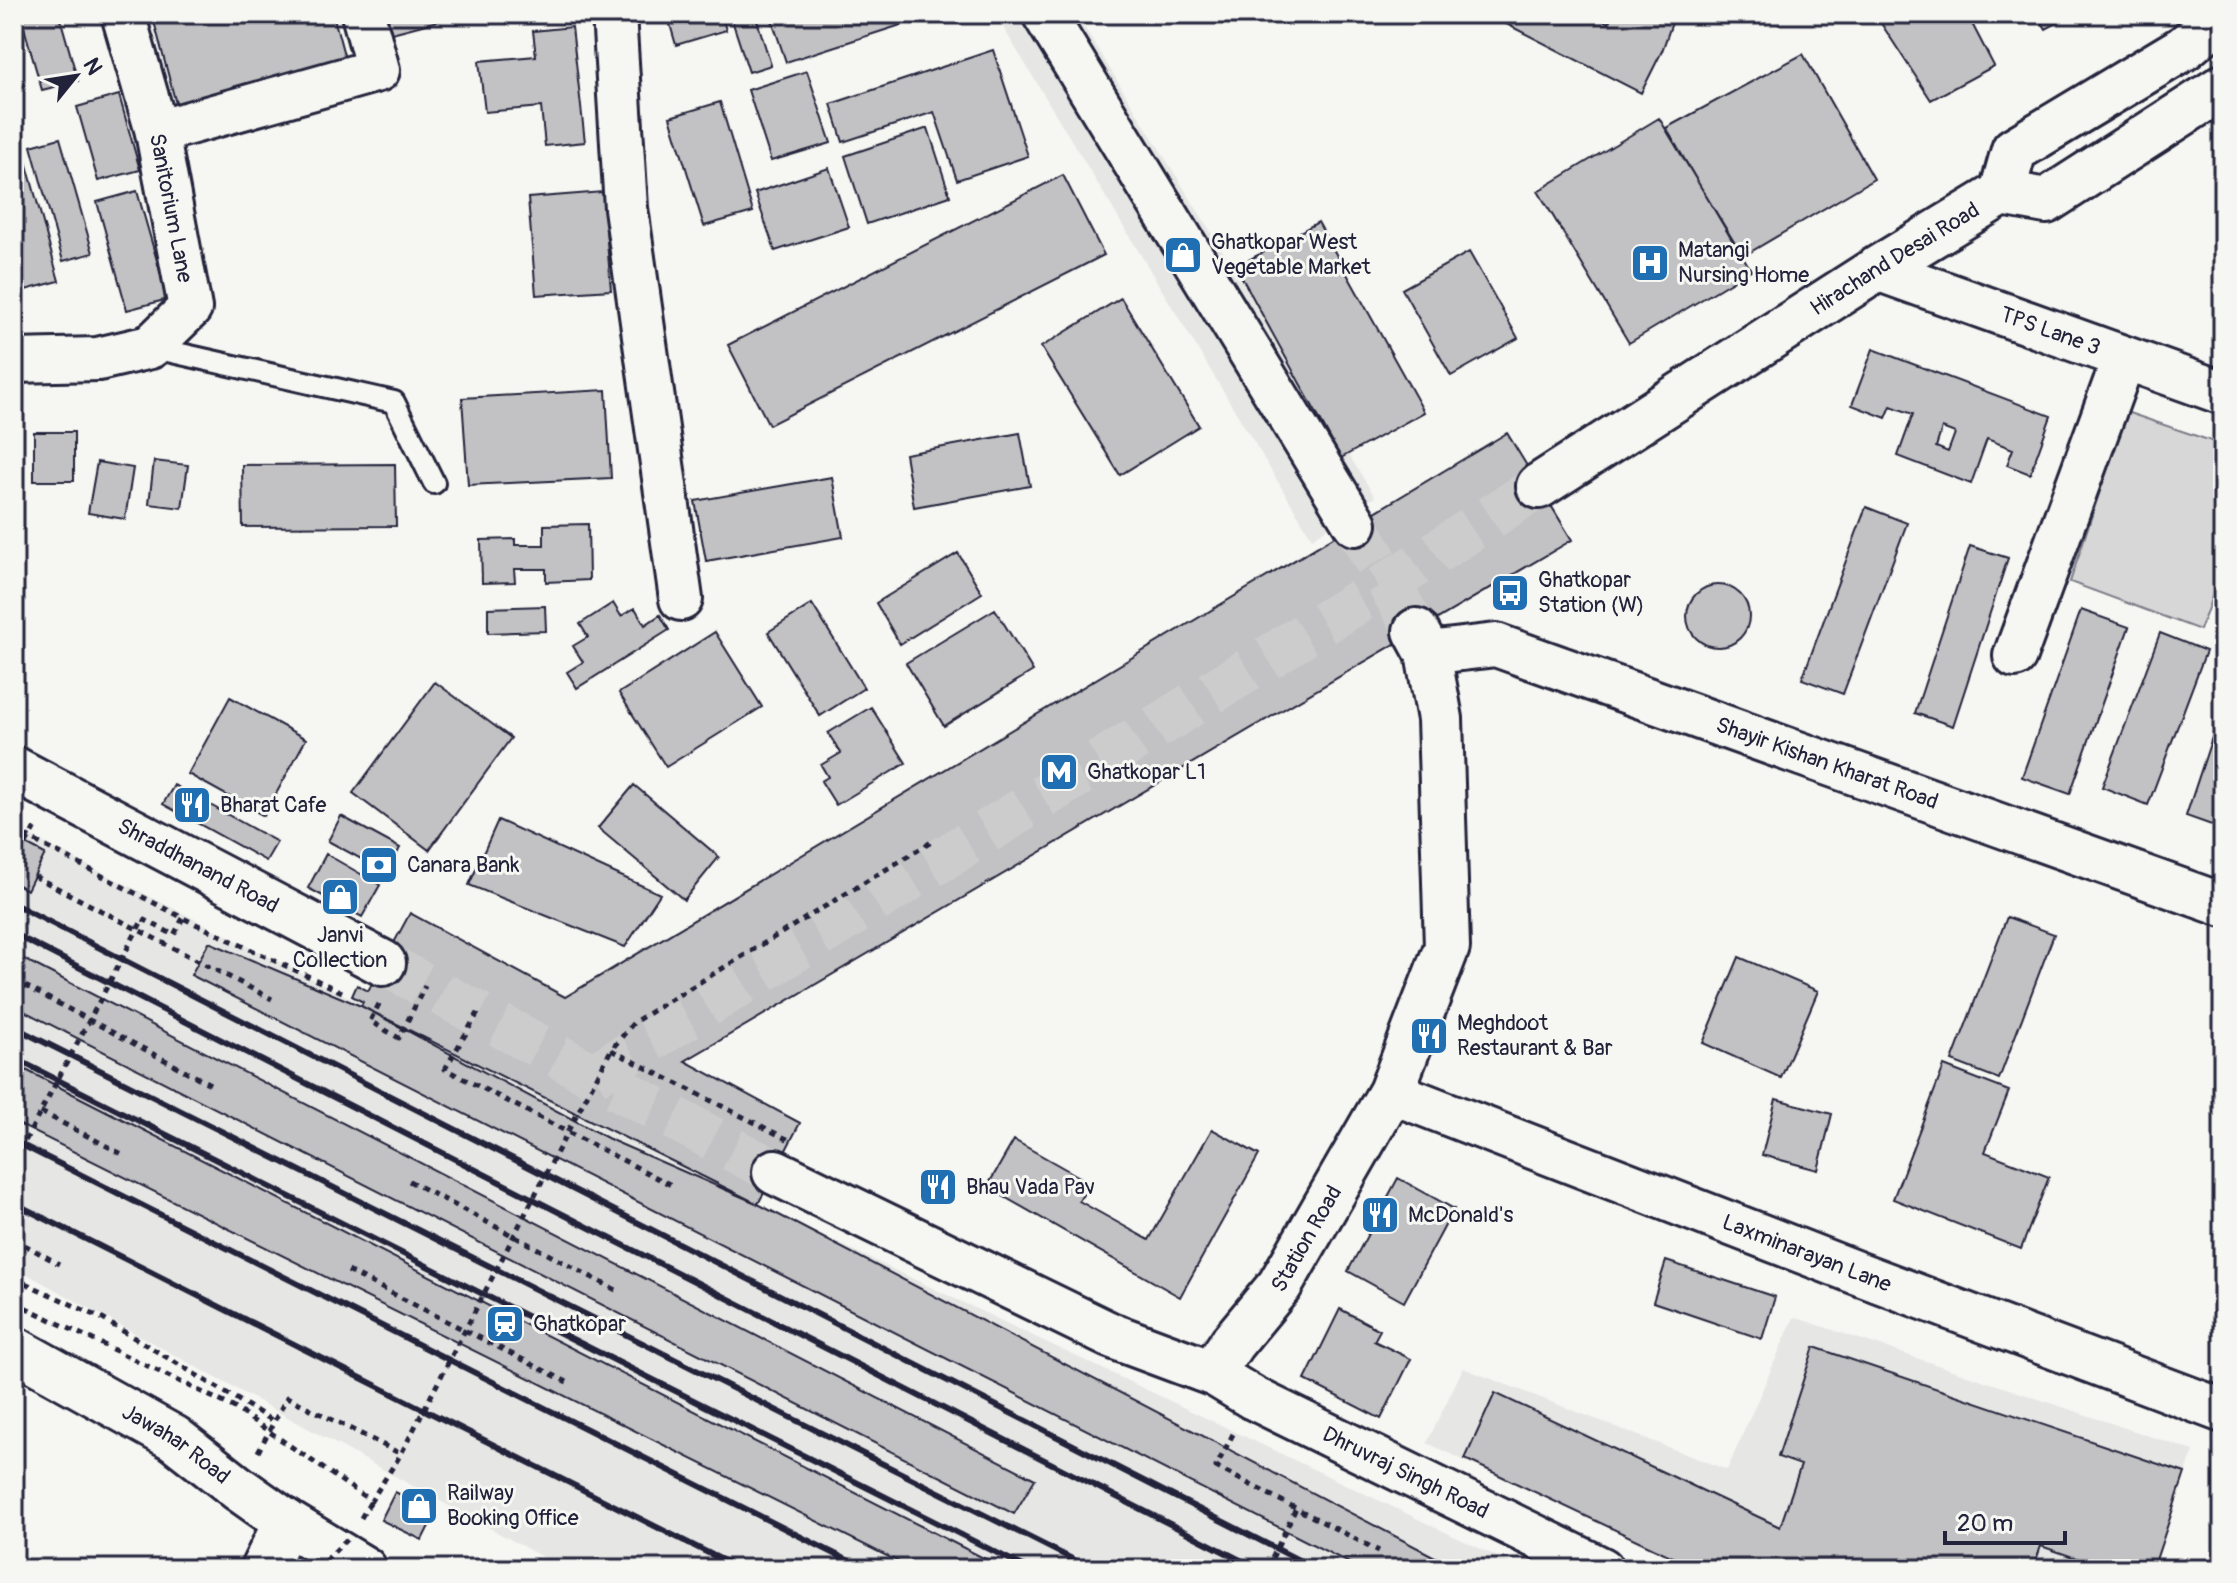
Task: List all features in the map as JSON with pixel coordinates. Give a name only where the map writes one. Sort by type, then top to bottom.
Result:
[{"type":"street","name":"Sanitorium Lane","points":[[123,14],[157,132],[190,308],[150,347]]},
{"type":"street","points":[[157,132],[378,70],[363,14]]},
{"type":"street","points":[[614,14],[626,208],[681,599]]},
{"type":"street","points":[[1044,14],[1355,524]]},
{"type":"street","name":"Hirachand Desai Road","points":[[1539,486],[1877,269],[2002,193],[2014,150],[2184,48],[2223,15]]},
{"type":"street","points":[[2002,193],[2046,201],[2223,87]]},
{"type":"street","name":"TPS Lane 3","points":[[1877,269],[2223,393]]},
{"type":"street","points":[[14,361],[98,359],[150,347]]},
{"type":"street","points":[[2015,656],[2124,358]]},
{"type":"street","name":"Shayir Kishan Kharat Road","points":[[1422,642],[1496,645],[2223,905]]},
{"type":"street","name":"Station Road","points":[[1212,1373],[1232,1343],[1280,1285],[1391,1092],[1447,947],[1440,719],[1422,642]]},
{"type":"street","name":"Shraddhanand Road","points":[[14,769],[383,963]]},
{"type":"street","name":"Laxminarayan Lane","points":[[1391,1092],[1871,1279],[2223,1411]]},
{"type":"street","points":[[783,1157],[1110,1335],[1212,1373]]},
{"type":"street","name":"Jawahar Road","points":[[14,1349],[174,1438],[286,1522],[357,1553]]},
{"type":"street","name":"Dhruvraj Singh Road","points":[[1212,1373],[1253,1398],[1602,1569]]},
{"type":"street","points":[[263,1569],[286,1522]]},
{"type":"lane","points":[[150,347],[394,402],[434,483]]},
{"type":"path","points":[[14,830],[183,918],[342,992]]},
{"type":"path","points":[[14,1302],[233,1407],[371,1501],[401,1454],[611,1050],[634,1022],[933,841]]},
{"type":"path","points":[[34,876],[272,999]]},
{"type":"path","points":[[14,1162],[143,919],[174,935],[183,918]]},
{"type":"path","points":[[14,980],[210,1084]]},
{"type":"path","points":[[370,1021],[399,1038],[425,986]]},
{"type":"path","points":[[478,1013],[445,1069],[675,1187]]},
{"type":"path","points":[[611,1050],[783,1157]]},
{"type":"path","points":[[41,1112],[126,1156]]},
{"type":"path","points":[[409,1181],[618,1291]]},
{"type":"path","points":[[14,1239],[59,1264]]},
{"type":"path","points":[[348,1271],[567,1382]]},
{"type":"path","points":[[14,1278],[101,1318],[275,1422],[287,1397],[401,1454]]},
{"type":"path","points":[[1216,1467],[1379,1551]]},
{"type":"path","points":[[1267,1569],[1296,1508]]},
{"type":"path","points":[[317,1569],[357,1553]]},
{"type":"shaded area","name":"Ghatkopar West Vegetable Market","points":[[995,14],[1076,14],[1375,497],[1312,538]]},
{"type":"shaded area","points":[[2126,412],[2223,445],[2223,566],[2200,630],[2070,582]]},
{"type":"shaded area","points":[[14,828],[800,1225],[1523,1569],[564,1569],[14,1267]]},
{"type":"shaded area","points":[[1794,1317],[2194,1451],[2147,1569],[1697,1569],[1427,1443],[1463,1368],[1727,1470]]},
{"type":"building","points":[[20,14],[59,14],[78,81],[42,90]]},
{"type":"building","points":[[152,14],[333,14],[348,70],[179,115]]},
{"type":"building","points":[[378,14],[465,14],[384,35]]},
{"type":"building","points":[[667,14],[721,14],[726,30],[676,45]]},
{"type":"building","points":[[730,14],[755,14],[771,65],[749,72]]},
{"type":"building","points":[[770,14],[935,14],[786,62]]},
{"type":"building","points":[[1487,14],[1591,14],[1609,23],[1612,14],[1675,14],[1662,51],[1641,93]]},
{"type":"building","points":[[1875,14],[1967,14],[1994,66],[1931,100]]},
{"type":"building","points":[[2037,14],[2074,14],[2046,29]]},
{"type":"building","points":[[572,27],[585,142],[545,146],[541,107],[485,112],[479,61],[536,56],[533,31]]},
{"type":"building","points":[[993,50],[1028,156],[957,180],[934,112],[843,142],[831,104]]},
{"type":"building","points":[[1803,54],[1874,179],[1742,257],[1666,128]]},
{"type":"building","points":[[807,71],[831,143],[771,161],[748,90]]},
{"type":"building","points":[[119,95],[140,170],[98,181],[77,107]]},
{"type":"building","points":[[720,102],[753,212],[704,226],[670,117]]},
{"type":"building","points":[[14,118],[59,281],[14,293]]},
{"type":"building","points":[[1659,118],[1751,270],[1629,343],[1538,191]]},
{"type":"building","points":[[928,128],[950,196],[867,224],[845,156]]},
{"type":"building","points":[[60,138],[93,253],[63,261],[31,146]]},
{"type":"building","points":[[829,168],[849,227],[775,251],[755,193]]},
{"type":"building","points":[[1063,175],[1104,255],[769,425],[728,345]]},
{"type":"building","points":[[137,191],[168,299],[127,310],[97,202]]},
{"type":"building","points":[[603,192],[611,290],[536,295],[528,198]]},
{"type":"building","points":[[1318,222],[1424,412],[1341,458],[1236,267]]},
{"type":"building","points":[[1469,252],[1518,338],[1451,376],[1402,289]]},
{"type":"building","points":[[1121,298],[1199,426],[1120,475],[1041,347]]},
{"type":"building","points":[[1873,349],[2051,416],[2030,474],[2007,465],[2013,449],[1987,439],[1971,484],[1898,456],[1913,414],[1891,406],[1886,418],[1852,405]],"holes":[[[1942,428],[1955,433],[1948,452],[1936,447]]]},
{"type":"building","points":[[606,390],[611,478],[468,485],[462,398]]},
{"type":"building","points":[[34,432],[74,432],[74,481],[34,481]]},
{"type":"building","points":[[1020,433],[1030,486],[914,507],[905,454]]},
{"type":"building","name":"Ghatkopar L1","points":[[1507,433],[1572,540],[685,1061],[800,1123],[758,1204],[611,1140],[361,1006],[363,1002],[352,996],[357,985],[368,991],[410,913],[565,997]]},
{"type":"building","points":[[154,461],[188,465],[182,508],[149,504]]},
{"type":"building","points":[[97,462],[133,468],[125,519],[88,513]]},
{"type":"building","points":[[395,464],[396,526],[243,527],[242,465]]},
{"type":"building","points":[[832,477],[843,537],[706,561],[695,501]]},
{"type":"building","points":[[1866,507],[1907,523],[1843,694],[1802,679]]},
{"type":"building","points":[[588,524],[589,580],[546,582],[546,569],[514,569],[515,582],[482,583],[481,540],[515,539],[515,545],[544,545],[544,525]]},
{"type":"building","points":[[1970,546],[2008,558],[1953,726],[1915,713]]},
{"type":"building","points":[[958,553],[982,593],[900,644],[876,603]]},
{"type":"building","points":[[1712,585],[1724,585],[1740,594],[1747,604],[1747,628],[1740,638],[1724,647],[1712,647],[1692,633],[1687,622],[1687,610],[1701,590]]},
{"type":"building","points":[[613,603],[621,616],[635,608],[645,625],[660,615],[669,630],[577,688],[567,672],[583,662],[573,646],[588,637],[580,624]]},
{"type":"building","points":[[812,604],[864,688],[820,716],[768,632]]},
{"type":"building","points":[[545,606],[546,631],[488,633],[488,608]]},
{"type":"building","points":[[995,609],[1033,671],[944,726],[906,663]]},
{"type":"building","points":[[2081,610],[2129,627],[2070,794],[2022,777]]},
{"type":"building","points":[[715,632],[762,707],[666,767],[619,693]]},
{"type":"building","points":[[2160,633],[2206,651],[2148,805],[2102,787]]},
{"type":"building","points":[[435,682],[511,738],[429,850],[353,793]]},
{"type":"building","points":[[230,697],[306,739],[264,816],[188,774]]},
{"type":"building","points":[[2223,704],[2223,829],[2186,816]]},
{"type":"building","points":[[871,707],[906,763],[836,805],[821,781],[828,777],[821,765],[841,753],[828,733]]},
{"type":"building","points":[[174,785],[277,842],[266,861],[163,804]]},
{"type":"building","points":[[634,785],[719,857],[684,900],[598,828]]},
{"type":"building","points":[[341,816],[400,848],[387,873],[328,841]]},
{"type":"building","points":[[498,820],[660,894],[625,947],[469,885]]},
{"type":"building","points":[[14,838],[45,854],[27,890],[14,883]]},
{"type":"building","points":[[326,854],[380,885],[362,917],[308,888]]},
{"type":"building","points":[[2007,917],[2054,934],[1999,1079],[1952,1061]]},
{"type":"building","points":[[209,942],[361,1006],[758,1204],[1458,1569],[1361,1569],[191,975]]},
{"type":"building","points":[[14,954],[1035,1479],[1014,1514],[14,1006]]},
{"type":"building","points":[[1739,957],[1818,991],[1781,1078],[1703,1043]]},
{"type":"building","points":[[14,1064],[1005,1569],[913,1569],[14,1122]]},
{"type":"building","points":[[1944,1066],[2009,1091],[1985,1152],[2049,1177],[2021,1249],[1893,1199]]},
{"type":"building","points":[[1776,1099],[1832,1114],[1818,1170],[1762,1155]]},
{"type":"building","points":[[1212,1129],[1259,1155],[1180,1297],[987,1187],[1014,1140],[1090,1183],[1079,1201],[1149,1240]]},
{"type":"building","points":[[1398,1178],[1454,1209],[1404,1302],[1348,1271]]},
{"type":"building","points":[[1666,1261],[1775,1297],[1762,1339],[1653,1302]]},
{"type":"building","points":[[1340,1309],[1380,1330],[1374,1341],[1411,1359],[1381,1419],[1305,1380]]},
{"type":"building","points":[[1814,1347],[2185,1473],[2153,1569],[2108,1569],[2041,1546],[2033,1569],[1698,1569],[1465,1459],[1495,1393],[1780,1527],[1801,1465],[1778,1457]]},
{"type":"building","points":[[395,1492],[436,1512],[422,1540],[381,1520]]},
{"type":"tunnel","points":[[594,1075],[1390,582],[1539,486]]},
{"type":"tunnel","points":[[1355,524],[1416,631]]},
{"type":"tunnel","points":[[383,963],[775,1172]]},
{"type":"railway","points":[[14,904],[1316,1569]]},
{"type":"railway","points":[[14,934],[1258,1569]]},
{"type":"railway","points":[[14,1027],[1092,1569]]},
{"type":"railway","points":[[14,1058],[1029,1569]]},
{"type":"railway","points":[[14,1141],[865,1569]]},
{"type":"railway","points":[[14,1203],[740,1569]]},
{"type":"place","name":"Ghatkopar West Vegetable Market","points":[[1183,255]]},
{"type":"place","name":"Matangi Nursing Home","points":[[1650,263]]},
{"type":"place","name":"Ghatkopar Station (W)","points":[[1510,593]]},
{"type":"place","name":"Ghatkopar L1","points":[[1059,772]]},
{"type":"place","name":"Bharat Cafe","points":[[192,805]]},
{"type":"place","name":"Canara Bank","points":[[379,865]]},
{"type":"place","name":"Janvi Collection","points":[[340,897]]},
{"type":"place","name":"Meghdoot Restaurant & Bar","points":[[1429,1036]]},
{"type":"place","name":"Bhau Vada Pav","points":[[938,1187]]},
{"type":"place","name":"McDonald's","points":[[1380,1215]]},
{"type":"place","name":"Ghatkopar","points":[[505,1324]]},
{"type":"place","name":"Railway Booking Office","points":[[419,1506]]}]
